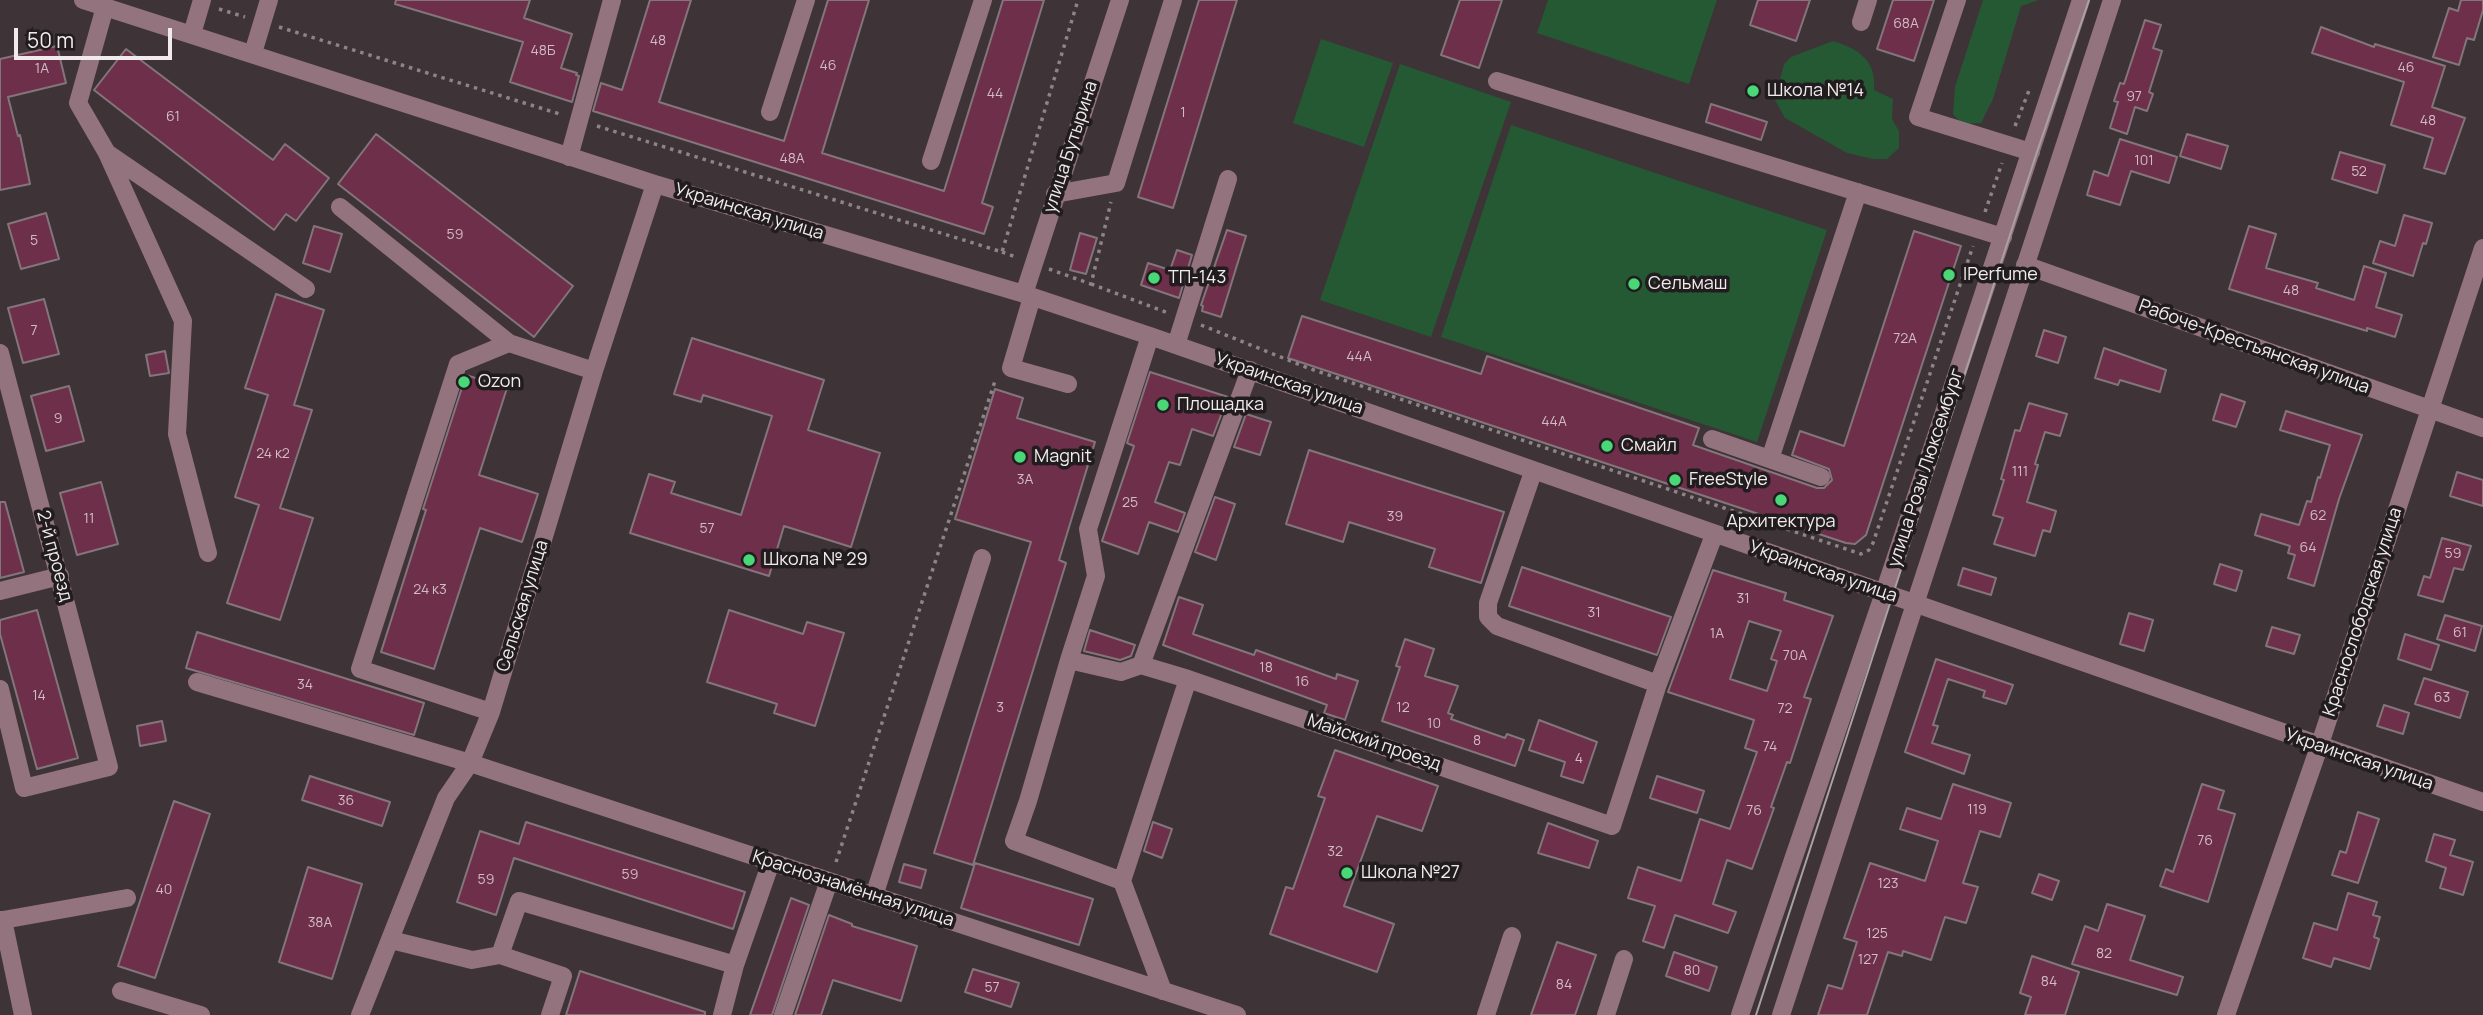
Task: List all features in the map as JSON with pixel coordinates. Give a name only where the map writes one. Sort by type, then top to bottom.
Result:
[{"type":"street","name":"Украинская улица","points":[[83,0],[655,184],[1028,295],[1250,370],[2319,747],[2483,802]]},
{"type":"street","points":[[253,53],[269,0]]},
{"type":"street","points":[[569,156],[612,0]]},
{"type":"street","points":[[770,113],[806,0]]},
{"type":"street","points":[[931,162],[983,0]]},
{"type":"street","name":"улица Бутырина","points":[[1068,384],[1011,368],[1034,263],[1121,0]]},
{"type":"street","points":[[1055,194],[1116,183],[1173,0]]},
{"type":"street","points":[[1861,22],[1868,0]]},
{"type":"street","points":[[1957,0],[1918,117],[2031,152]]},
{"type":"street","name":"улица Розы Люксембург","points":[[1740,1015],[1884,593],[2081,0]]},
{"type":"street","name":"улица Розы Люксембург","points":[[1781,1015],[2112,0]]},
{"type":"street","points":[[192,34],[201,2]]},
{"type":"street","points":[[105,7],[78,103],[107,153],[183,321],[177,434],[208,553]]},
{"type":"street","points":[[1497,81],[2003,237]]},
{"type":"street","points":[[107,153],[306,289]]},
{"type":"street","points":[[1176,345],[1228,179]]},
{"type":"street","name":"Сельская улица","points":[[360,1015],[446,798],[470,763],[491,712],[594,371],[655,184]]},
{"type":"street","points":[[1770,459],[1858,192]]},
{"type":"street","points":[[340,207],[509,343],[594,371]]},
{"type":"street","name":"Краснослободская улица","points":[[2226,1015],[2319,747],[2483,248]]},
{"type":"street","name":"Рабоче-Крестьянская улица","points":[[2025,265],[2483,428]]},
{"type":"street","points":[[1122,881],[1014,841],[1096,576],[1088,529],[1150,336]]},
{"type":"street","points":[[491,712],[360,668],[458,364],[509,343]]},
{"type":"street","name":"2-й проезд","points":[[0,352],[109,766],[24,788],[0,689]]},
{"type":"street","points":[[1069,660],[1121,672],[1141,665],[1250,370]]},
{"type":"street","points":[[1712,439],[1821,477]]},
{"type":"street","points":[[1533,471],[1488,603],[1488,617],[1497,626],[1658,684]]},
{"type":"street","name":"Майский проезд","points":[[1141,665],[1612,826],[1658,684],[1714,535]]},
{"type":"street","points":[[874,896],[982,558]]},
{"type":"street","points":[[0,591],[60,576]]},
{"type":"street","points":[[1163,991],[1122,881],[1188,679]]},
{"type":"street","name":"Краснознамённая улица","points":[[197,682],[470,763],[1237,1015]]},
{"type":"street","points":[[722,1015],[735,965],[771,862]]},
{"type":"street","points":[[783,1015],[830,881]]},
{"type":"street","points":[[23,1015],[1,920],[127,898]]},
{"type":"street","points":[[500,955],[519,901],[735,965]]},
{"type":"street","points":[[1486,1015],[1511,936]]},
{"type":"street","points":[[391,940],[472,960],[500,955],[563,975],[550,1015]]},
{"type":"street","points":[[1606,1015],[1624,959]]},
{"type":"street","points":[[121,991],[201,1015]]},
{"type":"path","points":[[1002,252],[1079,0]]},
{"type":"path","points":[[201,2],[1002,252],[1308,368],[1861,554],[1869,550],[1873,543],[2030,87]]},
{"type":"path","points":[[1091,284],[1116,183]]},
{"type":"path","points":[[830,881],[998,372]]},
{"type":"green space","points":[[1548,0],[1717,0],[1689,84],[1537,33]]},
{"type":"green space","points":[[1983,0],[2039,0],[2021,6],[1993,99],[1981,123],[1962,124],[1953,114],[1955,87]]},
{"type":"green space","points":[[1321,39],[1393,63],[1364,147],[1293,123]]},
{"type":"green space","points":[[1833,41],[1858,52],[1873,71],[1874,90],[1893,99],[1892,119],[1899,131],[1899,148],[1887,159],[1847,153],[1785,118],[1775,100],[1784,64],[1791,57]]},
{"type":"green space","points":[[1400,64],[1511,102],[1431,337],[1320,300]]},
{"type":"green space","name":"Сельмаш","points":[[1511,125],[1827,230],[1757,442],[1441,337]]},
{"type":"building","points":[[396,0],[530,0],[524,18],[572,34],[561,68],[579,76],[572,102],[510,82],[523,42],[395,4]]},
{"type":"building","points":[[650,0],[691,0],[659,102],[784,141],[828,0],[869,0],[822,153],[944,191],[1003,0],[1044,0],[982,203],[993,207],[984,234],[593,111],[601,83],[622,90]]},
{"type":"building","points":[[1199,0],[1237,0],[1173,208],[1138,197]]},
{"type":"building","points":[[1460,0],[1502,0],[1479,68],[1441,55]]},
{"type":"building","points":[[1758,0],[1810,0],[1796,41],[1750,25]]},
{"type":"building","points":[[1893,0],[1934,0],[1914,61],[1877,49]]},
{"type":"building","points":[[2461,0],[2483,0],[2483,10],[2474,40],[2467,38],[2459,65],[2433,57],[2449,8],[2458,11]]},
{"type":"building","points":[[2145,20],[2161,25],[2153,48],[2162,51],[2149,92],[2153,94],[2147,111],[2135,107],[2127,134],[2110,128],[2118,102],[2114,101],[2120,83],[2124,84]]},
{"type":"building","points":[[2321,27],[2374,47],[2375,44],[2445,66],[2432,107],[2465,118],[2445,174],[2424,168],[2433,138],[2391,125],[2404,82],[2312,53]]},
{"type":"building","points":[[57,46],[66,83],[8,97],[18,136],[20,135],[30,184],[0,190],[0,59]]},
{"type":"building","points":[[126,49],[273,160],[285,144],[329,178],[296,221],[286,214],[274,230],[94,90]]},
{"type":"building","points":[[1711,104],[1767,122],[1761,140],[1706,122]]},
{"type":"building","points":[[376,134],[573,286],[534,337],[338,184]]},
{"type":"building","points":[[2187,134],[2228,146],[2221,169],[2180,156]]},
{"type":"building","points":[[2120,139],[2177,157],[2169,183],[2131,171],[2120,205],[2087,195],[2094,171],[2108,176]]},
{"type":"building","points":[[2340,152],[2385,165],[2377,193],[2332,179]]},
{"type":"building","points":[[46,213],[59,259],[21,269],[8,224]]},
{"type":"building","points":[[2404,215],[2432,223],[2413,276],[2373,263],[2380,241],[2395,246]]},
{"type":"building","points":[[314,226],[342,234],[330,272],[303,263]]},
{"type":"building","points":[[2249,226],[2276,234],[2266,268],[2318,283],[2316,288],[2354,300],[2364,266],[2386,273],[2376,307],[2402,315],[2395,337],[2229,289]]},
{"type":"building","points":[[1227,230],[1246,236],[1221,317],[1202,311],[1201,305]]},
{"type":"building","points":[[1914,231],[1961,246],[1866,535],[1855,544],[1288,358],[1302,316],[1481,374],[1487,356],[1699,428],[1693,445],[1817,488],[1824,488],[1832,480],[1829,469],[1792,455],[1800,431],[1844,446]]},
{"type":"building","points":[[1080,233],[1097,238],[1086,274],[1070,270]]},
{"type":"building","points":[[1177,250],[1192,255],[1179,298],[1141,285],[1148,263],[1170,270]]},
{"type":"building","points":[[276,294],[324,310],[294,405],[312,410],[280,508],[313,518],[280,620],[227,603],[259,505],[235,497],[268,395],[245,388]]},
{"type":"building","points":[[44,299],[59,354],[23,363],[8,308]]},
{"type":"building","points":[[2044,330],[2066,337],[2058,363],[2036,356]]},
{"type":"building","points":[[692,338],[824,380],[808,430],[880,453],[851,547],[784,526],[769,576],[630,533],[649,474],[675,482],[671,493],[741,515],[772,416],[703,395],[701,402],[674,394]]},
{"type":"building","points":[[2104,348],[2166,370],[2160,392],[2120,380],[2118,385],[2095,378]]},
{"type":"building","points":[[165,351],[169,373],[150,376],[146,355]]},
{"type":"building","points":[[1150,372],[1228,397],[1213,436],[1192,429],[1180,465],[1169,462],[1155,502],[1185,513],[1178,532],[1149,522],[1138,554],[1102,541],[1134,446],[1127,443]]},
{"type":"building","points":[[466,375],[507,388],[479,475],[538,494],[522,542],[480,528],[434,669],[381,652]]},
{"type":"building","points":[[69,386],[84,441],[46,451],[31,396]]},
{"type":"building","points":[[995,389],[1023,398],[1017,418],[1095,442],[1059,560],[1066,563],[973,865],[934,853],[1031,542],[955,519]]},
{"type":"building","points":[[2221,394],[2245,402],[2236,427],[2213,420]]},
{"type":"building","points":[[2029,403],[2067,414],[2060,436],[2045,432],[2035,464],[2038,465],[2027,502],[2056,511],[2050,532],[2043,530],[2035,556],[1994,544],[2003,518],[1993,515],[2004,480],[2001,479],[2015,430],[2020,431]]},
{"type":"building","points":[[2286,411],[2362,435],[2339,499],[2314,586],[2288,578],[2295,555],[2288,553],[2290,546],[2255,535],[2261,514],[2299,525],[2307,501],[2311,502],[2330,445],[2280,430]]},
{"type":"building","points":[[1246,414],[1271,422],[1260,455],[1234,447]]},
{"type":"building","points":[[1309,450],[1504,512],[1481,583],[1429,567],[1435,549],[1349,522],[1343,542],[1286,524]]},
{"type":"building","points":[[2457,472],[2483,480],[2483,506],[2450,496]]},
{"type":"building","points":[[101,482],[118,544],[77,555],[60,493]]},
{"type":"building","points":[[1215,497],[1235,504],[1216,560],[1195,552]]},
{"type":"building","points":[[0,502],[5,502],[24,572],[0,578]]},
{"type":"building","points":[[2442,538],[2471,546],[2463,570],[2454,568],[2443,602],[2418,595],[2424,576],[2430,578]]},
{"type":"building","points":[[2220,564],[2242,571],[2236,591],[2214,584]]},
{"type":"building","points":[[1522,567],[1671,617],[1657,655],[1509,606]]},
{"type":"building","points":[[1963,568],[1996,578],[1991,595],[1958,585]]},
{"type":"building","points":[[1713,570],[1786,593],[1784,600],[1833,616],[1804,697],[1811,699],[1790,763],[1787,762],[1771,807],[1774,808],[1752,869],[1727,860],[1713,904],[1736,912],[1728,933],[1675,915],[1664,948],[1643,941],[1655,906],[1628,898],[1638,867],[1681,881],[1700,819],[1730,829],[1757,752],[1745,748],[1754,720],[1668,692]],"holes":[[[1749,621],[1781,631],[1771,659],[1777,661],[1767,691],[1730,679]]]},
{"type":"building","points":[[1179,597],[1203,605],[1193,634],[1254,655],[1256,650],[1336,679],[1337,674],[1358,681],[1345,720],[1324,713],[1327,705],[1163,645]]},
{"type":"building","points":[[37,610],[78,758],[37,769],[0,634],[0,620]]},
{"type":"building","points":[[729,610],[803,634],[807,622],[844,633],[815,726],[774,713],[777,704],[707,682]]},
{"type":"building","points":[[2129,613],[2153,620],[2144,651],[2120,644]]},
{"type":"building","points":[[2445,615],[2482,626],[2475,651],[2437,639]]},
{"type":"building","points":[[2272,627],[2300,635],[2294,654],[2266,646]]},
{"type":"building","points":[[1090,630],[1135,645],[1131,656],[1120,660],[1084,651]]},
{"type":"building","points":[[197,632],[424,703],[414,735],[186,668]]},
{"type":"building","points":[[2405,634],[2439,645],[2431,670],[2398,659]]},
{"type":"building","points":[[1405,639],[1434,649],[1425,676],[1458,686],[1448,713],[1453,715],[1451,719],[1505,738],[1507,734],[1524,740],[1515,766],[1382,721],[1400,667],[1396,666]]},
{"type":"building","points":[[1936,659],[2013,685],[2006,704],[1983,697],[1985,691],[1948,679],[1933,725],[1938,726],[1932,743],[1970,755],[1964,774],[1905,752]]},
{"type":"building","points":[[2424,678],[2468,692],[2460,718],[2415,704]]},
{"type":"building","points":[[2384,705],[2409,713],[2403,734],[2377,726]]},
{"type":"building","points":[[1539,720],[1597,742],[1583,783],[1561,776],[1565,762],[1529,750]]},
{"type":"building","points":[[162,721],[166,741],[140,746],[137,726]]},
{"type":"building","points":[[1335,750],[1438,786],[1422,831],[1377,816],[1344,906],[1394,924],[1377,972],[1270,934],[1286,887],[1293,889],[1325,798],[1318,796]]},
{"type":"building","points":[[310,776],[390,802],[382,826],[302,800]]},
{"type":"building","points":[[1657,776],[1704,791],[1697,813],[1650,798]]},
{"type":"building","points":[[1953,784],[2011,803],[2000,837],[1980,831],[1963,883],[1978,887],[1966,923],[1945,917],[1931,960],[1903,951],[1902,956],[1888,952],[1867,1015],[1818,1015],[1828,985],[1842,989],[1857,942],[1844,938],[1870,863],[1925,881],[1938,841],[1900,829],[1907,808],[1941,819]]},
{"type":"building","points":[[2202,784],[2224,791],[2218,809],[2235,814],[2208,902],[2160,886],[2166,869],[2173,872]]},
{"type":"building","points":[[174,801],[210,814],[155,978],[118,966]]},
{"type":"building","points":[[2358,812],[2379,819],[2358,883],[2332,875],[2340,851],[2346,853]]},
{"type":"building","points":[[526,822],[745,892],[733,929],[514,858],[496,915],[457,902],[480,831],[519,844]]},
{"type":"building","points":[[1153,822],[1172,829],[1162,858],[1144,851]]},
{"type":"building","points":[[1548,823],[1598,841],[1589,868],[1538,853]]},
{"type":"building","points":[[2434,834],[2455,840],[2450,855],[2473,862],[2463,895],[2440,888],[2446,868],[2426,861]]},
{"type":"building","points":[[975,863],[1093,899],[1079,945],[961,908]]},
{"type":"building","points":[[904,864],[926,870],[921,888],[899,882]]},
{"type":"building","points":[[308,867],[362,884],[332,979],[279,962]]},
{"type":"building","points":[[2039,874],[2059,881],[2052,900],[2032,893]]},
{"type":"building","points":[[2348,893],[2377,902],[2373,915],[2380,917],[2374,937],[2379,939],[2370,969],[2334,958],[2331,967],[2303,958],[2314,923],[2337,930]]},
{"type":"building","points":[[791,898],[809,905],[772,1015],[750,1015]]},
{"type":"building","points":[[2107,904],[2145,916],[2130,960],[2183,977],[2177,995],[2072,964],[2085,926],[2098,931]]},
{"type":"building","points":[[829,915],[852,926],[917,946],[901,1001],[833,980],[821,1015],[795,1015]]},
{"type":"building","points":[[1557,942],[1596,955],[1575,1015],[1531,1015]]},
{"type":"building","points":[[1674,952],[1717,967],[1709,991],[1666,976]]},
{"type":"building","points":[[2032,956],[2079,972],[2065,1015],[2025,1015],[2031,997],[2020,993]]},
{"type":"building","points":[[973,969],[1019,983],[1011,1007],[965,992]]},
{"type":"building","points":[[580,971],[705,1012],[705,1015],[566,1015]]},
{"type":"tram line","points":[[1756,1015],[2089,0]]},
{"type":"place","name":"Школа №14","points":[[1753,91]]},
{"type":"place","name":"IPerfume","points":[[1949,275]]},
{"type":"place","name":"ТП-143","points":[[1154,278]]},
{"type":"place","name":"Сельмаш","points":[[1634,284]]},
{"type":"place","name":"Ozon","points":[[464,382]]},
{"type":"place","name":"Площадка","points":[[1163,405]]},
{"type":"place","name":"Смайл","points":[[1607,446]]},
{"type":"place","name":"Magnit","points":[[1020,457]]},
{"type":"place","name":"FreeStyle","points":[[1675,480]]},
{"type":"place","name":"Архитектура","points":[[1781,500]]},
{"type":"place","name":"Школа № 29","points":[[749,560]]},
{"type":"place","name":"Школа №27","points":[[1347,873]]}]
